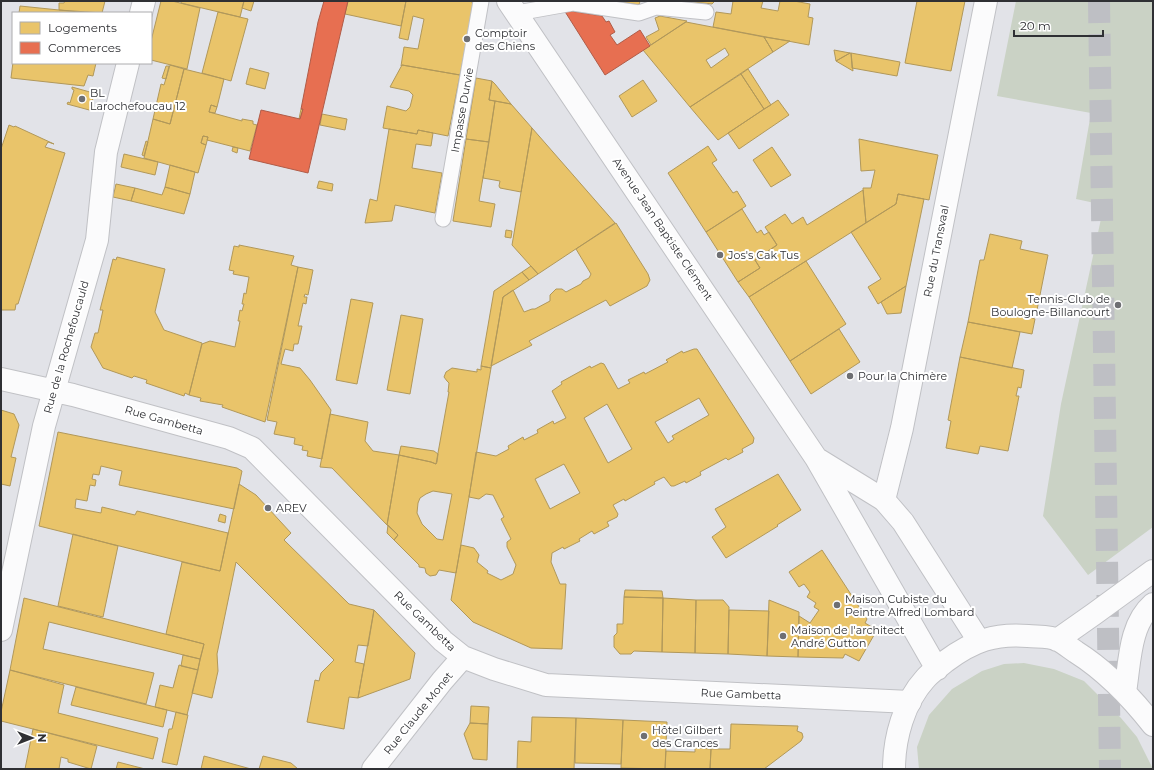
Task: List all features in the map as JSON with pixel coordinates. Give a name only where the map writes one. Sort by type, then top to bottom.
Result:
[{"type":"street","points":[[141,12],[144,1]]},
{"type":"street","name":"Rue du Transvaal","points":[[884,500],[902,428],[986,1]]},
{"type":"street","name":"Avenue Jean Baptiste Clément","points":[[513,7],[816,458],[937,669]]},
{"type":"street","name":"Rue de la Rochefoucauld","points":[[1,630],[44,426],[97,240],[106,152],[128,64]]},
{"type":"street","name":"Rue Gambetta","points":[[1,379],[54,390],[229,438],[252,448],[443,641],[463,657],[494,669],[546,685],[910,702]]},
{"type":"street","name":"Avenue Jean Baptiste Clément","points":[[816,458],[884,500],[903,522],[979,641]]},
{"type":"street","points":[[1057,640],[1153,570]]},
{"type":"street","points":[[1125,692],[1135,632],[1140,619],[1153,604]]},
{"type":"street","points":[[894,769],[897,740],[905,714],[910,702],[926,677],[955,655],[979,641],[1001,635],[1015,635],[1057,640],[1095,664],[1125,692],[1153,725]]},
{"type":"street","name":"Rue Claude Monet","points":[[373,769],[442,681],[463,657]]},
{"type":"lane","name":"Impasse Durvie","points":[[443,219],[482,1]]},
{"type":"lane","points":[[513,7],[573,3],[639,13],[656,6],[706,12]]},
{"type":"shaded area","name":"Tennis-Club de Boulogne-Billancourt","points":[[1016,1],[1153,1],[1153,527],[1088,575],[1043,516],[1061,404],[1104,205],[1076,199],[1091,113],[997,96]]},
{"type":"shaded area","points":[[1024,663],[1054,669],[1084,681],[1121,718],[1137,737],[1153,769],[919,769],[917,747],[929,715],[952,689],[982,671],[1004,664]]},
{"type":"building: Logements","points":[[65,1],[105,1],[102,12],[59,10],[59,3],[64,3]]},
{"type":"building: Logements","points":[[161,1],[172,1],[200,8],[187,69],[152,60],[152,37]]},
{"type":"building: Logements","points":[[181,1],[244,1],[240,17],[181,3]]},
{"type":"building: Logements","points":[[244,1],[254,1],[251,11],[242,8]]},
{"type":"building: Logements","points":[[348,1],[406,1],[401,26],[345,14]]},
{"type":"building: Logements","points":[[406,1],[471,1],[474,5],[460,75],[401,66],[404,47],[418,49],[424,19],[413,16],[408,40],[399,38]]},
{"type":"building: Logements","points":[[616,1],[640,1],[639,5]]},
{"type":"building: Logements","points":[[684,1],[715,1],[712,4]]},
{"type":"building: Logements","points":[[733,1],[763,1],[761,8],[778,11],[780,1],[794,1],[810,4],[808,17],[813,18],[809,45],[713,27],[716,12],[731,14]]},
{"type":"building: Logements","points":[[917,1],[965,1],[951,71],[905,63]]},
{"type":"building: Logements","points":[[20,6],[79,12],[19,12]]},
{"type":"building: Logements","points":[[218,12],[248,19],[231,81],[202,73]]},
{"type":"building: Logements","points":[[660,16],[687,21],[651,45],[646,37],[659,30],[655,18]]},
{"type":"building: Logements","points":[[686,22],[764,37],[773,52],[690,107],[643,50]],"holes":[[[725,48],[729,55],[711,68],[706,60]]]},
{"type":"building: Logements","points":[[764,37],[790,41],[773,52]]},
{"type":"building: Logements","points":[[834,50],[850,53],[836,61]]},
{"type":"building: Logements","points":[[851,53],[853,71],[836,61]]},
{"type":"building: Logements","points":[[851,53],[900,62],[897,76],[852,68]]},
{"type":"building: Logements","points":[[13,64],[96,64],[93,76],[88,75],[84,86],[11,78]]},
{"type":"building: Logements","points":[[170,65],[184,69],[170,124],[153,119],[161,84],[164,85]]},
{"type":"building: Logements","points":[[402,65],[460,75],[448,136],[418,130],[417,134],[383,128],[387,106],[406,111],[410,107],[413,95],[409,91],[390,87]]},
{"type":"building: Logements","points":[[166,66],[169,66],[166,79],[162,78]]},
{"type":"building: Logements","points":[[250,68],[269,73],[265,89],[246,84]]},
{"type":"building: Logements","points":[[184,69],[224,79],[217,107],[211,105],[209,112],[242,121],[242,119],[253,121],[253,124],[257,125],[250,151],[207,140],[208,137],[203,136],[201,143],[206,145],[198,173],[144,158],[153,119],[170,124]]},
{"type":"building: Logements","points":[[748,69],[771,105],[764,109],[741,74]]},
{"type":"building: Logements","points":[[741,74],[764,109],[718,140],[690,107]]},
{"type":"building: Logements","points":[[476,78],[492,81],[489,100],[495,101],[489,142],[466,139]]},
{"type":"building: Logements","points":[[643,80],[657,101],[632,117],[619,96]]},
{"type":"building: Logements","points":[[492,81],[495,84],[511,104],[489,100]]},
{"type":"building: Logements","name":"BL Larochefoucau 12","points":[[72,87],[97,94],[96,96],[94,95],[90,108],[93,109],[93,111],[67,104],[68,102],[70,103],[74,90]]},
{"type":"building: Logements","points":[[778,100],[789,115],[739,149],[728,133]]},
{"type":"building: Logements","points":[[495,101],[511,104],[532,128],[521,192],[500,188],[500,181],[483,178]]},
{"type":"building: Logements","points":[[211,105],[217,107],[215,113],[209,112]]},
{"type":"building: Logements","points":[[301,109],[303,109],[299,119]]},
{"type":"building: Logements","points":[[322,114],[347,119],[345,130],[320,125]]},
{"type":"building: Logements","points":[[9,125],[15,126],[54,144],[48,142],[45,147],[65,153],[18,304],[16,304],[15,310],[1,310],[1,149]]},
{"type":"building: Logements","points":[[532,128],[615,223],[538,274],[512,245]]},
{"type":"building: Logements","points":[[389,129],[417,134],[418,130],[433,133],[431,146],[416,144],[412,168],[442,173],[435,213],[395,205],[392,221],[365,223],[370,199],[377,201]]},
{"type":"building: Logements","points":[[203,136],[208,137],[206,145],[201,143]]},
{"type":"building: Logements","points":[[466,139],[489,142],[479,201],[495,204],[491,227],[453,221]]},
{"type":"building: Logements","points":[[859,139],[938,155],[929,200],[898,194],[896,204],[866,223],[863,188],[871,188],[875,170],[861,171]]},
{"type":"building: Logements","points":[[146,141],[148,142],[144,156],[142,155]]},
{"type":"building: Logements","points":[[708,146],[717,160],[712,163],[733,193],[737,191],[746,206],[706,232],[668,173]]},
{"type":"building: Logements","points":[[233,147],[238,148],[237,153],[232,151]]},
{"type":"building: Logements","points":[[772,147],[791,175],[771,187],[753,160]]},
{"type":"building: Logements","points":[[124,154],[158,162],[155,175],[121,167]]},
{"type":"building: Logements","points":[[170,165],[195,172],[190,194],[165,187]]},
{"type":"building: Logements","points":[[319,181],[333,184],[332,191],[317,188]]},
{"type":"building: Logements","points":[[116,184],[135,188],[131,201],[113,197]]},
{"type":"building: Logements","points":[[165,187],[190,194],[184,214],[131,201],[135,188],[162,195]]},
{"type":"building: Logements","points":[[863,190],[866,223],[749,297],[738,282],[760,268],[755,260],[777,245],[765,227],[785,214],[792,224],[803,217],[807,225]]},
{"type":"building: Logements","points":[[898,194],[924,199],[906,286],[878,304],[868,287],[881,279],[851,232],[896,204]]},
{"type":"building: Logements","points":[[742,209],[757,233],[761,230],[764,235],[769,232],[777,245],[755,260],[760,268],[738,282],[706,232]]},
{"type":"building: Logements","points":[[616,223],[648,274],[650,280],[647,286],[610,306],[606,300],[529,341],[532,345],[491,366],[503,297],[513,290],[524,312],[535,309],[550,301],[550,295],[556,289],[562,289],[566,292],[581,284],[589,278],[591,274],[576,249]]},
{"type":"building: Logements","points":[[506,230],[512,231],[511,238],[505,237]]},
{"type":"building: Logements","points":[[990,234],[1022,241],[1020,249],[1048,255],[1037,310],[1034,309],[1032,318],[1035,319],[1032,334],[968,322],[980,260],[984,260]]},
{"type":"building: Logements","points":[[239,245],[294,256],[291,265],[298,267],[265,422],[222,407],[223,405],[200,401],[201,398],[189,395],[202,344],[210,341],[235,347],[240,321],[238,321],[240,310],[242,311],[244,304],[242,304],[244,293],[246,294],[249,277],[233,274],[234,271],[229,270],[234,246],[239,247]]},
{"type":"building: Logements","points":[[117,257],[165,269],[155,312],[164,330],[202,343],[189,395],[185,393],[184,396],[146,383],[147,380],[134,376],[132,378],[103,368],[91,347],[95,333],[98,333],[103,310],[100,310],[113,259],[116,260]]},
{"type":"building: Logements","points":[[806,261],[846,324],[790,361],[749,297]]},
{"type":"building: Logements","points":[[531,266],[538,274],[529,280],[522,272]]},
{"type":"building: Logements","points":[[298,267],[313,270],[308,295],[305,294],[304,297],[307,297],[306,304],[303,303],[298,326],[302,326],[298,344],[294,344],[293,351],[285,349],[281,364],[300,368],[331,410],[322,459],[307,456],[308,451],[302,450],[303,446],[294,444],[295,438],[274,434],[277,422],[267,420]]},
{"type":"building: Logements","points":[[522,272],[529,280],[503,297],[491,368],[481,366],[494,291]]},
{"type":"building: Logements","points":[[906,286],[901,313],[887,314],[881,302]]},
{"type":"building: Logements","points":[[351,299],[373,303],[357,384],[336,380]]},
{"type":"building: Logements","points":[[401,315],[423,319],[410,394],[387,390]]},
{"type":"building: Logements","points":[[968,322],[1020,332],[1012,368],[960,357]]},
{"type":"building: Logements","points":[[839,329],[860,362],[811,394],[790,361]]},
{"type":"building: Logements","points":[[697,349],[754,438],[753,443],[742,449],[743,452],[728,460],[726,458],[700,472],[701,475],[686,483],[685,481],[671,486],[664,477],[654,482],[655,484],[625,501],[624,499],[613,505],[618,514],[617,517],[607,522],[609,526],[594,534],[592,531],[579,539],[580,541],[552,553],[551,562],[560,584],[566,584],[562,649],[531,648],[473,622],[451,600],[461,545],[474,548],[479,555],[477,562],[488,571],[487,573],[501,580],[513,574],[516,565],[507,547],[507,542],[511,539],[501,519],[504,517],[493,495],[486,494],[479,499],[469,497],[476,452],[496,456],[509,449],[508,446],[523,437],[524,440],[538,433],[537,430],[553,421],[554,424],[566,418],[552,391],[562,384],[561,382],[590,366],[591,368],[601,363],[604,364],[618,389],[630,383],[628,380],[644,372],[645,374],[668,362],[666,360],[682,351],[683,353]],"holes":[[[699,398],[709,415],[672,436],[674,439],[668,443],[655,422]],[[607,404],[632,449],[608,463],[584,418]],[[564,464],[580,493],[550,509],[535,479]]]},
{"type":"building: Logements","points":[[960,357],[1024,370],[1021,388],[1018,387],[1016,396],[1019,396],[1008,451],[980,446],[978,454],[946,448],[951,421],[948,420]]},
{"type":"building: Logements","points":[[481,366],[491,368],[456,573],[439,570],[436,575],[430,576],[426,573],[425,568],[419,567],[419,565],[394,540],[398,535],[387,525],[399,455],[436,464],[449,392],[449,383],[444,377],[446,372],[452,368],[477,372],[477,369],[481,370]],"holes":[[[433,491],[452,494],[443,540],[437,539],[422,524],[417,513],[418,503],[420,498]]]},
{"type":"building: Logements","points":[[1,410],[14,414],[19,425],[11,457],[16,458],[10,486],[1,484]]},
{"type":"building: Logements","points":[[330,414],[368,422],[365,441],[373,451],[399,455],[387,525],[332,468],[320,467]]},
{"type":"building: Logements","points":[[58,432],[237,468],[242,471],[234,509],[119,485],[122,471],[101,466],[99,475],[93,474],[92,479],[96,480],[95,486],[90,485],[87,501],[76,499],[75,508],[101,513],[102,507],[135,515],[137,511],[228,533],[220,571],[39,526]]},
{"type":"building: Logements","points":[[401,446],[434,451],[438,454],[437,462],[436,464],[399,455]]},
{"type":"building: Logements","points":[[778,474],[801,510],[726,558],[712,537],[726,527],[715,509]]},
{"type":"building: Logements","points":[[239,484],[256,495],[291,533],[284,540],[349,604],[374,610],[368,646],[358,645],[355,662],[364,664],[358,698],[349,697],[344,729],[307,722],[315,680],[319,681],[321,673],[334,660],[236,562],[217,654],[218,671],[212,698],[192,693],[204,644],[166,634],[182,562],[220,571]]},
{"type":"building: Logements","points":[[220,514],[226,516],[225,523],[218,521]]},
{"type":"building: Logements","points":[[388,525],[398,535],[394,540],[387,533]]},
{"type":"building: Logements","points":[[73,534],[118,546],[103,617],[58,606]]},
{"type":"building: Logements","name":"Maison Cubiste du Peintre Alfred Lombard","points":[[822,550],[867,619],[865,623],[877,630],[859,661],[845,654],[843,658],[798,657],[799,616],[810,623],[819,610],[814,607],[816,603],[807,597],[810,592],[804,584],[799,587],[789,572]]},
{"type":"building: Logements","points":[[625,590],[662,591],[663,598],[624,597]]},
{"type":"building: Logements","points":[[624,597],[663,598],[662,652],[634,651],[631,654],[620,654],[614,647],[614,636],[617,633],[617,624],[623,624]]},
{"type":"building: Logements","points":[[24,598],[204,644],[200,659],[49,622],[43,649],[154,673],[146,704],[10,670]]},
{"type":"building: Logements","points":[[663,598],[696,600],[695,653],[662,652]]},
{"type":"building: Logements","points":[[696,600],[723,600],[729,607],[728,654],[695,653]]},
{"type":"building: Logements","name":"Maison de l'architect André Gutton","points":[[769,600],[799,612],[798,657],[767,656]]},
{"type":"building: Logements","points":[[374,610],[415,653],[410,679],[358,698]]},
{"type":"building: Logements","points":[[729,610],[769,611],[767,656],[728,654]]},
{"type":"building: Logements","points":[[183,655],[200,659],[198,670],[181,666]]},
{"type":"building: Logements","points":[[179,665],[198,670],[187,715],[155,707],[160,685],[173,688]]},
{"type":"building: Logements","points":[[10,670],[64,685],[58,713],[158,738],[153,759],[1,721],[1,712]]},
{"type":"building: Logements","points":[[76,687],[167,710],[163,727],[71,705]]},
{"type":"building: Logements","points":[[471,706],[489,707],[488,724],[470,723]]},
{"type":"building: Logements","points":[[176,712],[188,715],[177,765],[162,762],[169,729],[172,729]]},
{"type":"building: Logements","points":[[532,717],[576,718],[574,769],[517,769],[518,741],[531,742]]},
{"type":"building: Logements","points":[[576,718],[623,720],[621,764],[575,763]]},
{"type":"building: Logements","name":"Hôtel Gilbert des Crances","points":[[623,720],[667,722],[665,769],[621,768]]},
{"type":"building: Logements","points":[[470,723],[488,724],[487,760],[473,759],[464,734]]},
{"type":"building: Logements","points":[[731,724],[798,726],[797,731],[802,733],[803,737],[801,741],[764,769],[710,769],[711,749],[730,749]]},
{"type":"building: Logements","points":[[33,729],[97,746],[91,769],[68,762],[68,759],[61,757],[59,769],[25,769]]},
{"type":"building: Logements","points":[[695,748],[711,749],[710,769],[665,769],[666,751],[695,752]]},
{"type":"building: Logements","points":[[204,756],[251,769],[201,769]]},
{"type":"building: Logements","points":[[263,756],[291,763],[298,769],[259,769]]},
{"type":"building: Logements","points":[[118,762],[145,769],[116,769]]},
{"type":"building: Commerces","points":[[324,1],[348,1],[308,173],[249,159],[261,110],[300,119],[318,22]]},
{"type":"building: Commerces","points":[[564,10],[602,16],[606,22],[609,21],[615,32],[610,35],[617,45],[640,30],[650,46],[605,75]]},
{"type":"tunnel","points":[[1099,1],[1110,769]]},
{"type":"place","name":"Comptoir des Chiens","points":[[467,39]]},
{"type":"place","name":"BL Larochefoucau 12","points":[[82,99]]},
{"type":"place","name":"Jos's Cak Tus","points":[[720,255]]},
{"type":"place","name":"Tennis-Club de Boulogne-Billancourt","points":[[1118,305]]},
{"type":"place","name":"Pour la Chimère","points":[[850,376]]},
{"type":"place","name":"AREV","points":[[268,508]]},
{"type":"place","name":"Maison Cubiste du Peintre Alfred Lombard","points":[[837,605]]},
{"type":"place","name":"Maison de l'architect André Gutton","points":[[783,636]]},
{"type":"place","name":"Hôtel Gilbert des Crances","points":[[644,736]]}]
